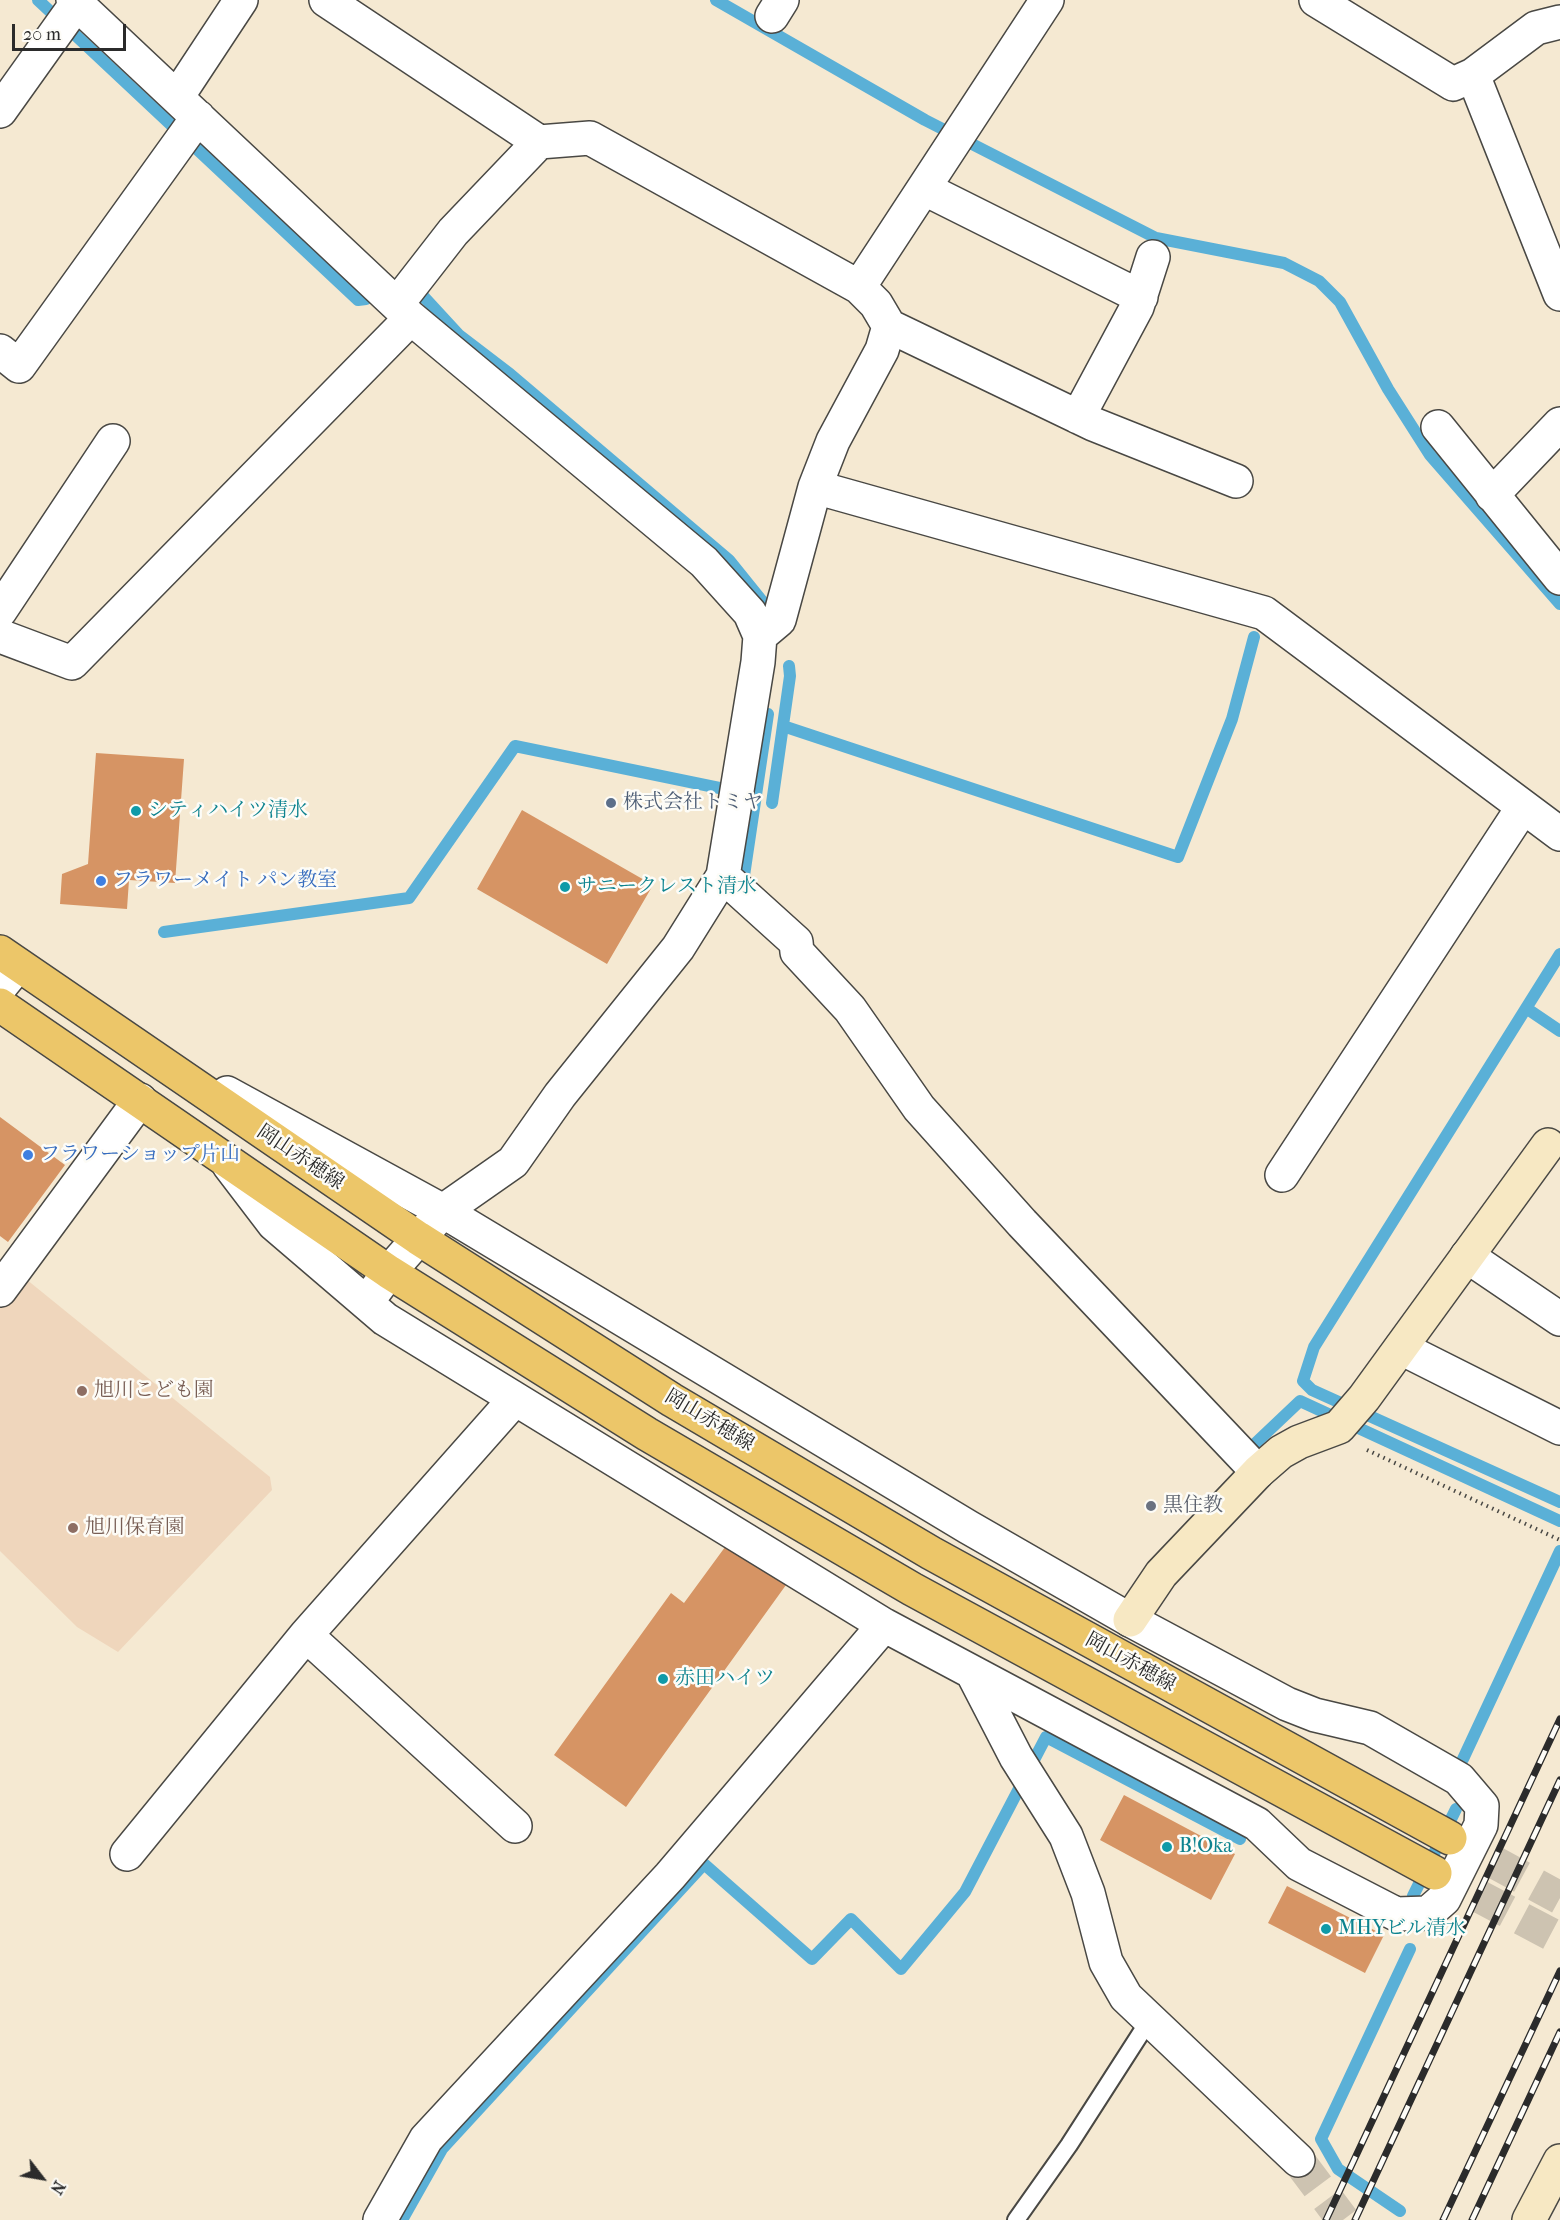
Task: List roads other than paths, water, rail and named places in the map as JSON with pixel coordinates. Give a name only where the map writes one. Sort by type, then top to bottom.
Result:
[{"type":"main road","name":"岡山赤穂線","points":[[6,968],[129,1042],[418,1238],[672,1400],[931,1553],[1450,1838]]},
{"type":"main road","name":"岡山赤穂線","points":[[0,1005],[389,1272],[647,1434],[912,1589],[1435,1873]]},
{"type":"street","points":[[0,351],[19,366],[186,121],[241,0]]},
{"type":"street","points":[[326,0],[539,142],[590,138],[859,288],[876,304],[889,326],[1078,417],[1236,481]]},
{"type":"street","points":[[859,288],[1047,0]]},
{"type":"street","points":[[1317,0],[1453,84],[1473,75],[1536,28],[1560,22]]},
{"type":"street","points":[[0,111],[69,12],[186,121],[404,310],[704,562],[750,613],[760,636],[758,662],[737,792],[735,887],[678,948],[560,1095],[513,1162],[443,1211],[389,1272],[366,1303]]},
{"type":"street","points":[[1473,75],[1560,294]]},
{"type":"street","points":[[0,636],[72,663],[404,310],[453,232],[539,142]]},
{"type":"street","points":[[925,189],[1141,297]]},
{"type":"street","points":[[1078,417],[1141,297],[1153,257]]},
{"type":"street","points":[[760,636],[780,620],[815,488],[833,441],[882,350],[889,326]]},
{"type":"street","points":[[1492,495],[1560,424]]},
{"type":"street","points":[[1438,427],[1560,578]]},
{"type":"street","points":[[0,611],[113,441]]},
{"type":"street","points":[[815,488],[1264,613],[1560,834]]},
{"type":"street","points":[[1282,1175],[1523,807]]},
{"type":"street","points":[[735,887],[796,942],[797,952],[850,1009],[919,1107],[1022,1223],[1248,1461]]},
{"type":"street","points":[[129,1042],[325,1145],[443,1211],[958,1521],[1130,1620],[1287,1704],[1315,1714],[1370,1728],[1459,1779],[1482,1806],[1481,1825],[1444,1899],[1428,1913],[1396,1914],[1299,1864],[1257,1824],[884,1625],[385,1319],[274,1224],[224,1157]]},
{"type":"street","points":[[0,1290],[140,1100]]},
{"type":"street","points":[[1130,1620],[1161,1574],[1248,1461],[1281,1452],[1299,1442],[1334,1429],[1364,1398],[1554,1137]]},
{"type":"street","points":[[1467,1256],[1560,1320]]},
{"type":"street","points":[[1401,1348],[1560,1428]]},
{"type":"street","points":[[127,1854],[306,1635],[515,1399]]},
{"type":"street","points":[[380,2220],[426,2139],[670,1876],[884,1625]]},
{"type":"street","points":[[306,1635],[515,1826]]},
{"type":"street","points":[[972,1672],[1016,1758],[1066,1836],[1088,1893],[1106,1962],[1126,1997],[1298,2160]]},
{"type":"street","points":[[1529,2220],[1560,2161]]},
{"type":"lane","points":[[1016,2220],[1069,2145],[1150,2019]]},
{"type":"waterway","points":[[38,0],[358,300],[366,299]]},
{"type":"waterway","points":[[716,0],[925,120],[1156,238],[1284,263],[1319,281],[1340,302],[1388,389],[1430,455],[1560,604]]},
{"type":"waterway","points":[[419,297],[424,297],[459,335],[510,374],[729,560],[762,601]]},
{"type":"waterway","points":[[783,726],[1178,857],[1232,719],[1254,637]]},
{"type":"waterway","points":[[772,803],[790,676],[789,666]]},
{"type":"waterway","points":[[742,889],[768,714]]},
{"type":"waterway","points":[[164,932],[409,898],[515,746],[734,791]]},
{"type":"waterway","points":[[1560,954],[1314,1347],[1303,1381],[1312,1390],[1560,1502]]},
{"type":"waterway","points":[[1526,1008],[1560,1031]]},
{"type":"waterway","points":[[1243,1455],[1300,1401],[1560,1521]]},
{"type":"waterway","points":[[1463,1759],[1560,1551]]},
{"type":"waterway","points":[[402,2220],[442,2149],[704,1864],[812,1959],[851,1919],[901,1969],[965,1892],[1046,1737],[1240,1839]]},
{"type":"waterway","points":[[1413,1896],[1456,1809]]},
{"type":"waterway","points":[[1400,2211],[1338,2169],[1321,2139],[1410,1949]]},
{"type":"tunnel","points":[[1450,1838],[1560,1898]]},
{"type":"tunnel","points":[[1435,1873],[1560,1939]]},
{"type":"tunnel","points":[[1298,2160],[1343,2220]]},
{"type":"railway","points":[[1326,2220],[1560,1719]]},
{"type":"railway","points":[[1355,2220],[1560,1780]]},
{"type":"railway","points":[[1443,2220],[1560,1971]]},
{"type":"railway","points":[[1472,2220],[1560,2032]]},
{"type":"place","name":"株式会社トミヤ","points":[[611,803]]},
{"type":"place","name":"シティハイツ清水","points":[[136,811]]},
{"type":"place","name":"フラワーメイト パン教室","points":[[101,881]]},
{"type":"place","name":"サニークレスト清水","points":[[565,887]]},
{"type":"place","name":"フラワーショップ片山","points":[[28,1155]]},
{"type":"place","name":"旭川こども園","points":[[82,1391]]},
{"type":"place","name":"黒住教","points":[[1151,1506]]},
{"type":"place","name":"旭川保育園","points":[[73,1528]]},
{"type":"place","name":"赤田ハイツ","points":[[663,1679]]},
{"type":"place","name":"B!Oka","points":[[1167,1847]]},
{"type":"place","name":"MHYビル清水","points":[[1326,1929]]}]
